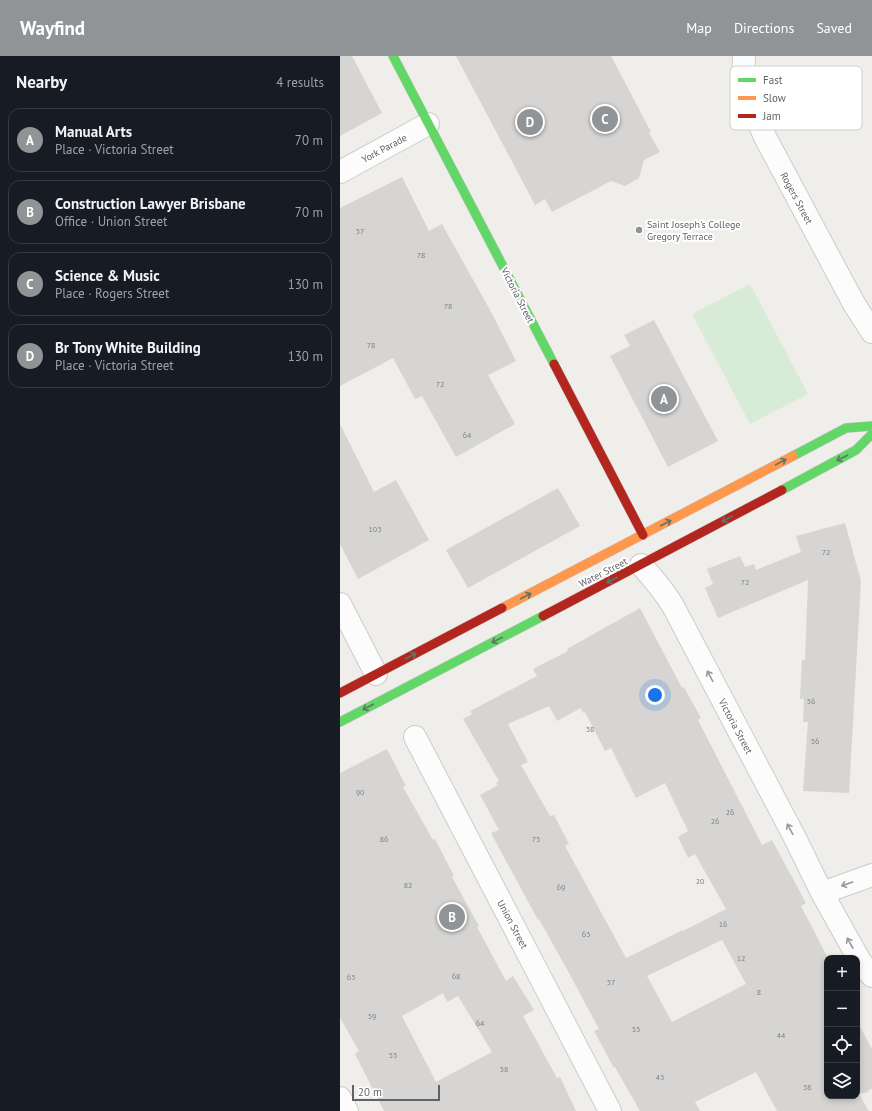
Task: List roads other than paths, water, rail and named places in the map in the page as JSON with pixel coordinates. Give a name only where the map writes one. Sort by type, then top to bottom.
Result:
[{"type":"main road","name":"Victoria Street","points":[[393,56],[642,535]]},
{"type":"main road","name":"Water Street","points":[[340,693],[846,428],[872,426]]},
{"type":"main road","name":"Water Street","points":[[340,722],[641,565],[856,450],[872,434]]},
{"type":"street","name":"Rogers Street","points":[[744,56],[744,66]]},
{"type":"street","name":"York Parade","points":[[340,172],[428,124]]},
{"type":"street","name":"Rogers Street","points":[[762,130],[853,302],[872,332]]},
{"type":"street","name":"Victoria Street","points":[[641,565],[655,580],[673,606],[822,893],[860,961],[872,976]]},
{"type":"street","points":[[340,604],[376,674]]},
{"type":"street","name":"Union Street","points":[[415,737],[610,1111]]},
{"type":"street","points":[[822,893],[872,875]]},
{"type":"street","points":[[340,1098],[347,1111]]},
{"type":"place","name":"Science & Music","points":[[605,119]]},
{"type":"place","name":"Br Tony White Building","points":[[530,122]]},
{"type":"place","name":"Saint Joseph's College Gregory Terrace","points":[[639,230]]},
{"type":"place","name":"Manual Arts","points":[[664,399]]},
{"type":"place","name":"Construction Lawyer Brisbane","points":[[452,917]]}]
